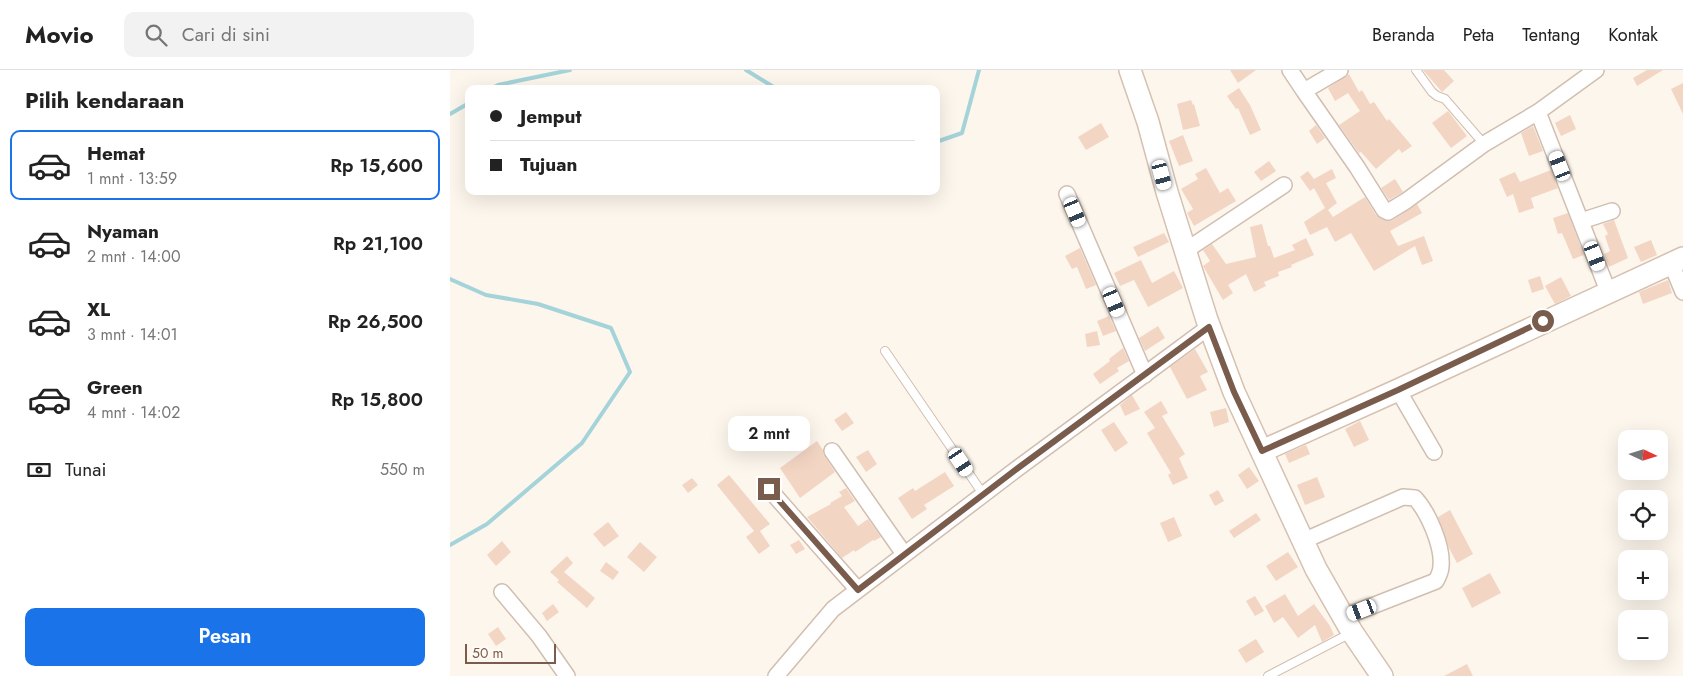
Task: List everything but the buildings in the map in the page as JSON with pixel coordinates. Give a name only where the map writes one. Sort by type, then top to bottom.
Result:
[{"type":"main road","points":[[1130,70],[1148,122],[1209,327],[1234,392],[1316,569],[1348,625],[1382,676]]},
{"type":"main road","points":[[1262,451],[1677,260]]},
{"type":"street","points":[[1290,70],[1386,212],[1406,201],[1484,144],[1538,112],[1596,70]]},
{"type":"street","points":[[1304,90],[1340,70]]},
{"type":"street","points":[[1538,112],[1608,291]]},
{"type":"street","points":[[1185,251],[1284,185]]},
{"type":"street","points":[[1067,194],[1144,375]]},
{"type":"street","points":[[1581,221],[1612,211]]},
{"type":"street","points":[[1677,260],[1683,292]]},
{"type":"street","points":[[776,676],[833,609],[983,494],[1209,327]]},
{"type":"street","points":[[1398,390],[1434,452]]},
{"type":"street","points":[[832,451],[904,554]]},
{"type":"street","points":[[769,489],[858,590]]},
{"type":"street","points":[[1303,541],[1403,497],[1415,498],[1424,508],[1440,551],[1441,567],[1436,581],[1348,625]]},
{"type":"street","points":[[502,592],[539,636],[567,676]]},
{"type":"lane","points":[[1416,70],[1432,92],[1445,99],[1484,144]]},
{"type":"lane","points":[[884,352],[983,494]]},
{"type":"lane","points":[[1268,676],[1348,625]]},
{"type":"waterway","points":[[498,85],[570,70]]},
{"type":"waterway","points":[[746,70],[770,85]]},
{"type":"waterway","points":[[940,141],[962,133],[979,70]]},
{"type":"waterway","points":[[450,114],[465,105]]},
{"type":"waterway","points":[[450,279],[486,295],[538,304],[611,328],[630,372],[582,443],[487,524],[450,545]]},
{"type":"route","points":[[769,489],[858,590],[1018,468],[1209,327],[1234,392],[1262,451],[1398,390],[1543,321]]}]
